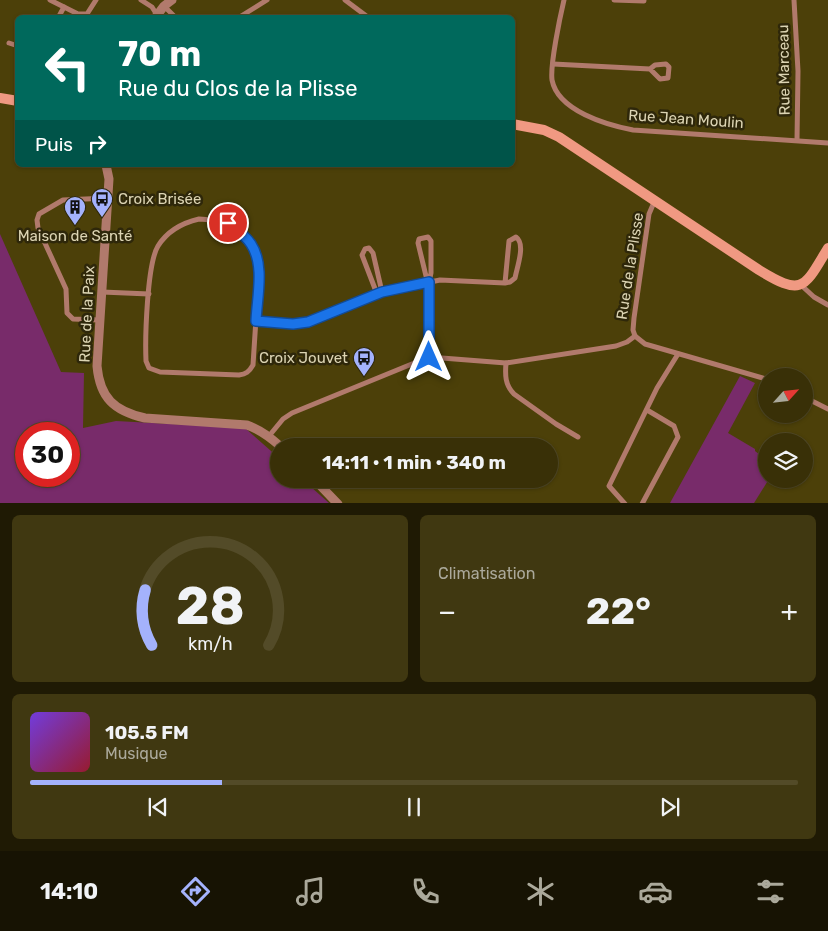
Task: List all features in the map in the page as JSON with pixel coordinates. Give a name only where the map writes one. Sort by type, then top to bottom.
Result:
[{"type":"main road","points":[[0,98],[15,100]]},
{"type":"main road","points":[[515,125],[544,130],[559,137],[775,280],[785,284],[801,285],[810,276],[828,248]]},
{"type":"street","points":[[50,0],[78,14],[87,14],[96,0]]},
{"type":"street","points":[[141,0],[152,7],[156,15]]},
{"type":"street","points":[[157,15],[172,0]]},
{"type":"street","points":[[243,15],[267,0]]},
{"type":"street","points":[[345,0],[365,15]]},
{"type":"street","name":"Rue Jean Moulin","points":[[564,0],[552,79],[561,98],[572,107],[610,126],[633,130],[828,143]]},
{"type":"street","points":[[614,0],[644,1]]},
{"type":"street","name":"Rue Marceau","points":[[794,0],[798,71],[797,140]]},
{"type":"street","points":[[164,6],[173,15]]},
{"type":"street","points":[[60,15],[64,7]]},
{"type":"street","points":[[9,43],[15,45]]},
{"type":"street","points":[[553,64],[650,69]]},
{"type":"street","name":"Rue de la Paix","points":[[106,167],[109,179],[97,366],[102,388],[118,409],[130,414],[145,418],[247,425],[269,436]]},
{"type":"street","name":"Rue de la Paix","points":[[109,179],[113,167]]},
{"type":"street","points":[[99,320],[73,319],[67,313],[66,290],[38,228],[37,220],[39,214],[63,200],[108,198]]},
{"type":"street","name":"Rue de la Plisse","points":[[635,336],[633,330],[634,318],[646,232],[649,214],[656,200]]},
{"type":"street","points":[[199,219],[228,223],[242,233],[252,244],[258,258],[256,321],[253,365],[246,374],[239,376],[160,372],[149,368],[146,361],[152,261],[158,246],[170,232],[184,223],[199,219]]},
{"type":"street","points":[[429,282],[418,243],[419,238],[423,237],[428,237],[431,241],[429,357]]},
{"type":"street","points":[[256,321],[293,324],[308,322],[380,293],[440,280],[505,283],[510,282],[515,278],[521,245],[516,237],[509,241],[505,283]]},
{"type":"street","points":[[369,248],[373,253],[380,293],[362,255],[365,249],[369,248]]},
{"type":"street","points":[[801,285],[814,297],[828,304]]},
{"type":"street","points":[[101,292],[149,294]]},
{"type":"street","points":[[269,436],[283,419],[292,413],[429,357],[506,363],[616,346],[627,342],[635,336],[645,344],[758,377]]},
{"type":"street","points":[[624,503],[609,486],[646,410],[678,354]]},
{"type":"street","points":[[506,363],[508,388],[556,424],[578,437]]},
{"type":"street","points":[[813,402],[828,409]]},
{"type":"street","points":[[643,503],[678,437],[674,426],[646,410]]},
{"type":"street","points":[[323,488],[337,503]]},
{"type":"shaded area","points":[[0,234],[61,372],[84,373],[83,428],[116,421],[245,428],[270,450],[270,488],[312,488],[329,503],[0,503]]},
{"type":"shaded area","points":[[740,376],[755,383],[728,433],[755,449],[758,453],[758,488],[763,488],[754,503],[670,503]]},
{"type":"place","name":"Croix Brisée","points":[[102,218]]},
{"type":"place","name":"Maison de Santé","points":[[75,226]]},
{"type":"place","name":"Croix Jouvet","points":[[364,377]]},
{"type":"route","points":[[228,223],[242,233],[252,244],[258,258],[256,321],[293,324],[308,322],[382,292],[429,282],[429,357]]}]
